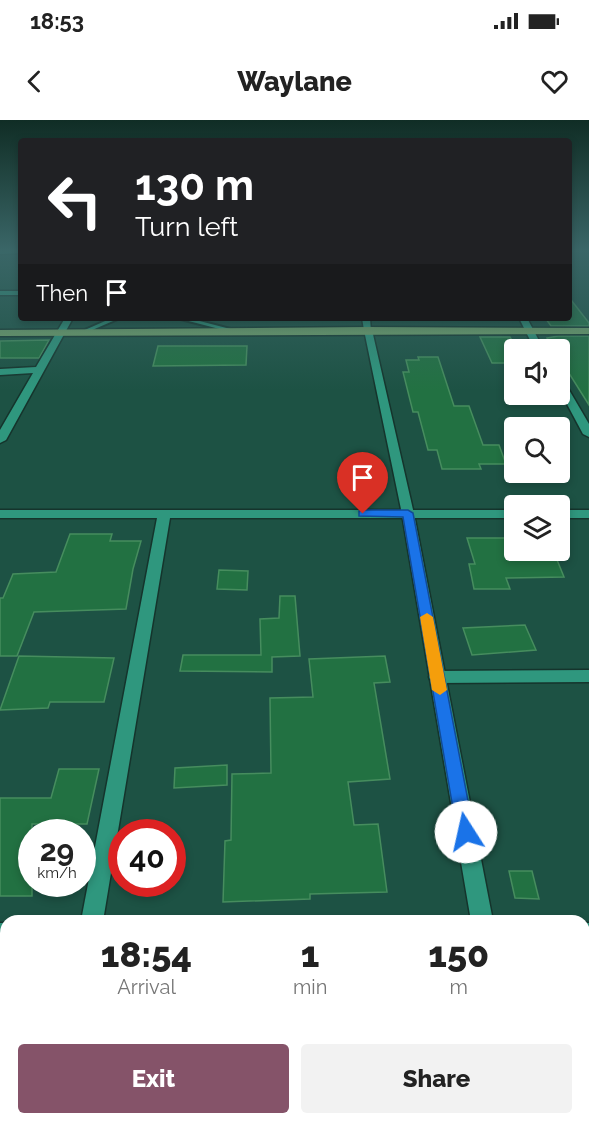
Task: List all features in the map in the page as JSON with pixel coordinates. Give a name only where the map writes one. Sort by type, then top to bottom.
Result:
[{"type":"main road","points":[[0,333],[236,331],[367,324],[530,331],[589,331]]},
{"type":"street","points":[[0,440],[67,321]]},
{"type":"street","points":[[525,321],[534,339]]},
{"type":"street","points":[[367,324],[408,513],[481,915]]},
{"type":"street","points":[[0,372],[38,370]]},
{"type":"street","points":[[570,401],[589,434]]},
{"type":"street","points":[[0,514],[504,514]]},
{"type":"street","points":[[93,915],[164,514]]},
{"type":"street","points":[[570,514],[589,514]]},
{"type":"street","points":[[437,677],[589,676]]},
{"type":"lane","points":[[81,333],[110,321]]},
{"type":"lane","points":[[193,321],[236,331]]},
{"type":"building","points":[[572,301],[589,323],[589,326],[551,326],[547,321],[572,321]]},
{"type":"building","points":[[589,336],[589,405],[570,375],[570,339],[547,338]]},
{"type":"building","points":[[480,337],[510,337],[511,339],[504,339],[504,363],[492,363]]},
{"type":"building","points":[[49,340],[39,358],[0,358],[0,341]]},
{"type":"building","points":[[158,346],[247,346],[246,365],[153,366]]},
{"type":"building","points":[[418,357],[438,357],[454,406],[469,406],[483,445],[499,445],[504,464],[479,464],[481,469],[442,469],[437,450],[428,450],[418,412],[413,412],[403,372],[409,372],[406,360],[419,360]]},
{"type":"building","points":[[70,534],[112,534],[110,541],[141,541],[126,609],[34,612],[17,656],[0,656],[0,598],[3,598],[13,574],[56,572]]},
{"type":"building","points":[[467,538],[504,538],[504,561],[557,561],[564,577],[506,578],[510,589],[474,589],[469,564],[475,564]]},
{"type":"building","points":[[219,570],[248,571],[247,590],[217,589]]},
{"type":"building","points":[[280,596],[295,596],[300,656],[272,657],[272,672],[180,671],[183,655],[261,655],[260,619],[279,618]]},
{"type":"building","points":[[525,625],[536,650],[472,655],[463,628]]},
{"type":"building","points":[[19,656],[114,658],[104,702],[50,702],[48,708],[0,710]]},
{"type":"building","points":[[385,656],[390,682],[374,683],[390,779],[348,782],[354,825],[378,824],[387,892],[310,894],[310,899],[223,902],[225,841],[231,840],[232,774],[271,773],[270,698],[313,697],[309,659]]},
{"type":"building","points":[[227,765],[227,785],[174,788],[175,768]]},
{"type":"building","points":[[59,769],[99,769],[88,819],[18,819],[18,896],[0,896],[0,798],[51,798]]},
{"type":"building","points":[[509,871],[532,871],[539,899],[515,898]]},
{"type":"slow traffic","points":[[427,617],[440,690]]},
{"type":"route","points":[[363,514],[408,513],[466,832]]}]
